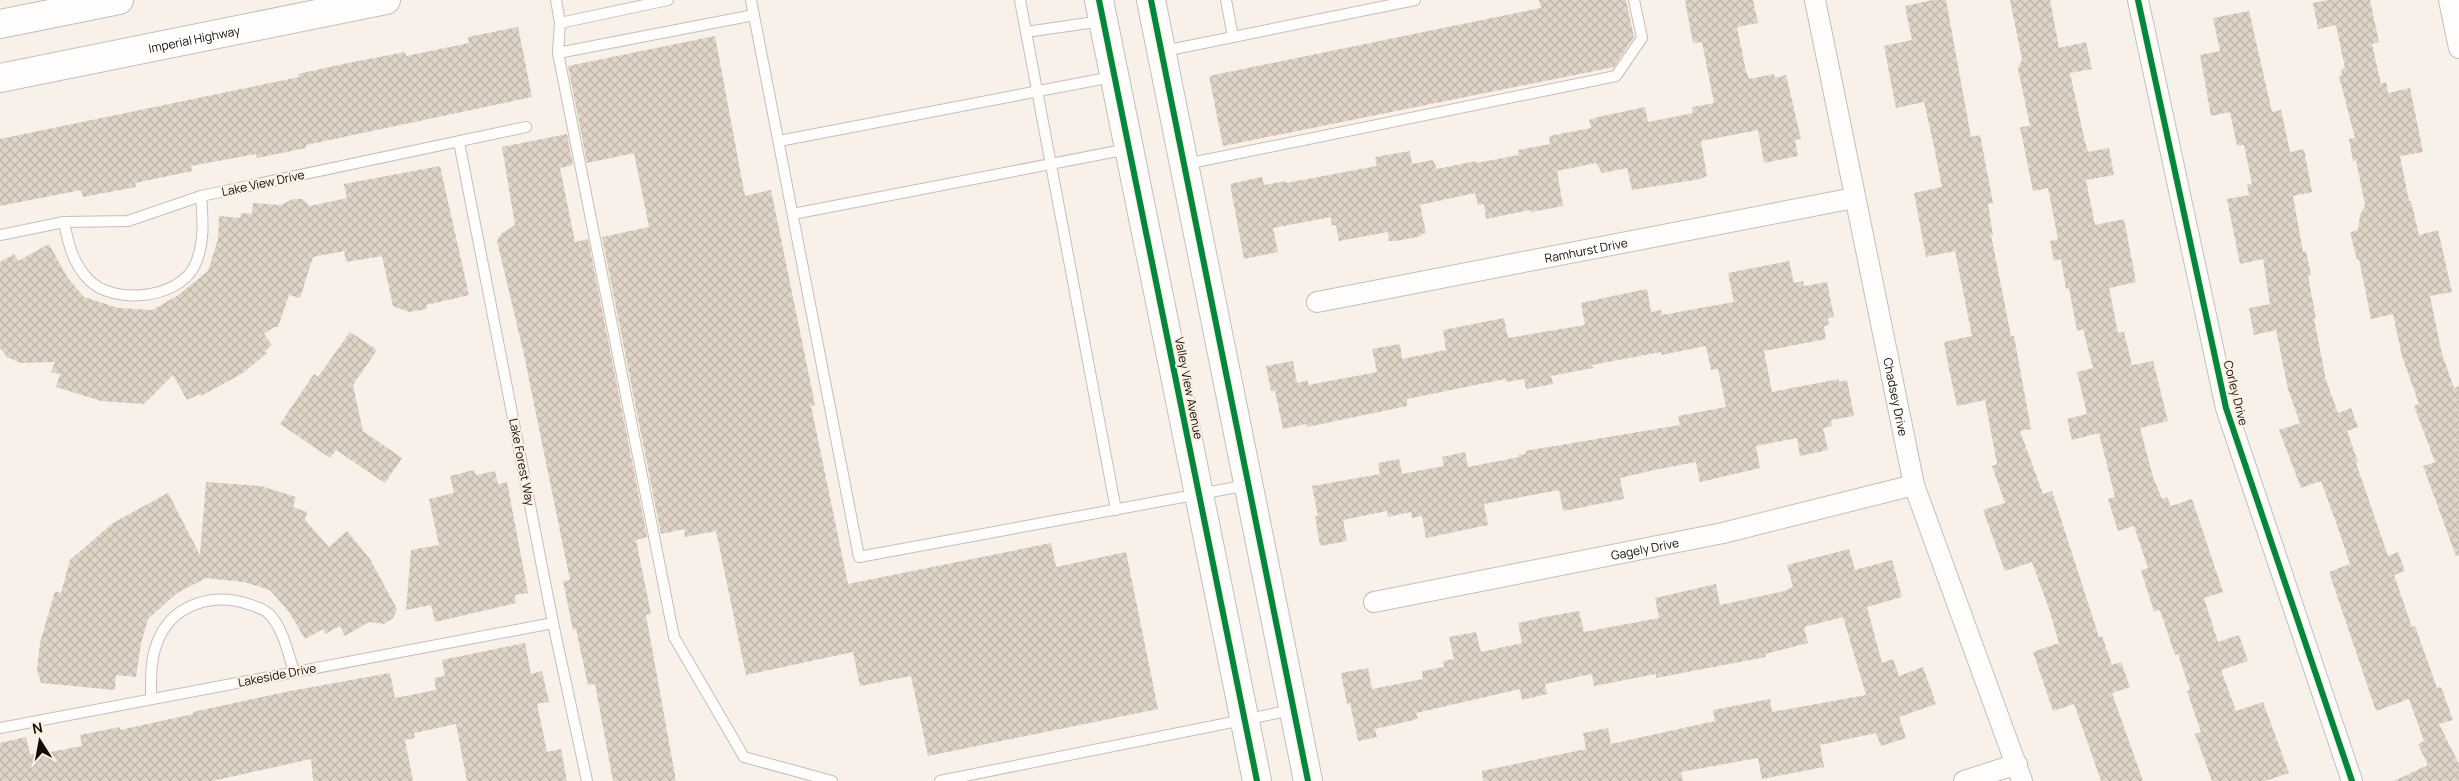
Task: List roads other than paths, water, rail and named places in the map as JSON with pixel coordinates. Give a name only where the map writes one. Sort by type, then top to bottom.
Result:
[{"type":"main road","points":[[0,24],[119,0]]},
{"type":"main road","name":"Imperial Highway","points":[[0,78],[321,6],[386,0]]},
{"type":"main road","points":[[1151,0],[1308,781]]},
{"type":"main road","name":"Valley View Avenue","points":[[1101,11],[1257,781]]},
{"type":"street","name":"Chadsey Drive","points":[[1815,0],[1914,485],[2020,772]]},
{"type":"street","name":"Corley Drive","points":[[2138,0],[2226,408],[2352,781]]},
{"type":"street","points":[[2449,0],[2459,48]]},
{"type":"street","name":"Ramhurst Drive","points":[[1316,302],[1854,198]]},
{"type":"street","name":"Gagely Drive","points":[[1374,602],[1723,533],[1914,485]]},
{"type":"street","points":[[1964,781],[2020,772]]},
{"type":"lane","points":[[556,0],[560,23],[558,53],[674,637],[744,757],[832,781]]},
{"type":"lane","points":[[560,23],[668,0]]},
{"type":"lane","points":[[751,0],[859,558],[1249,485]]},
{"type":"lane","points":[[1020,0],[1116,510]]},
{"type":"lane","points":[[1226,0],[1233,37]]},
{"type":"lane","points":[[1358,0],[1360,11]]},
{"type":"lane","points":[[1161,52],[1415,0]]},
{"type":"lane","points":[[1184,165],[1616,76],[1642,38],[1634,0]]},
{"type":"lane","points":[[1026,32],[1101,11]]},
{"type":"lane","points":[[558,53],[754,15]]},
{"type":"lane","points":[[779,141],[1114,76]]},
{"type":"lane","name":"Lake View Drive","points":[[0,235],[64,222],[128,221],[200,196],[526,127]]},
{"type":"lane","name":"Lake Forest Way","points":[[459,142],[553,622],[587,781]]},
{"type":"lane","points":[[793,214],[1129,148]]},
{"type":"lane","points":[[64,222],[68,243],[77,264],[90,281],[110,294],[134,296],[156,293],[179,283],[193,269],[201,247],[203,222],[200,196]]},
{"type":"lane","points":[[151,699],[151,660],[160,635],[173,617],[184,609],[190,605],[211,600],[235,600],[267,612],[277,623],[294,672]]},
{"type":"lane","name":"Lakeside Drive","points":[[0,728],[553,622]]},
{"type":"lane","points":[[940,781],[1294,710]]}]
